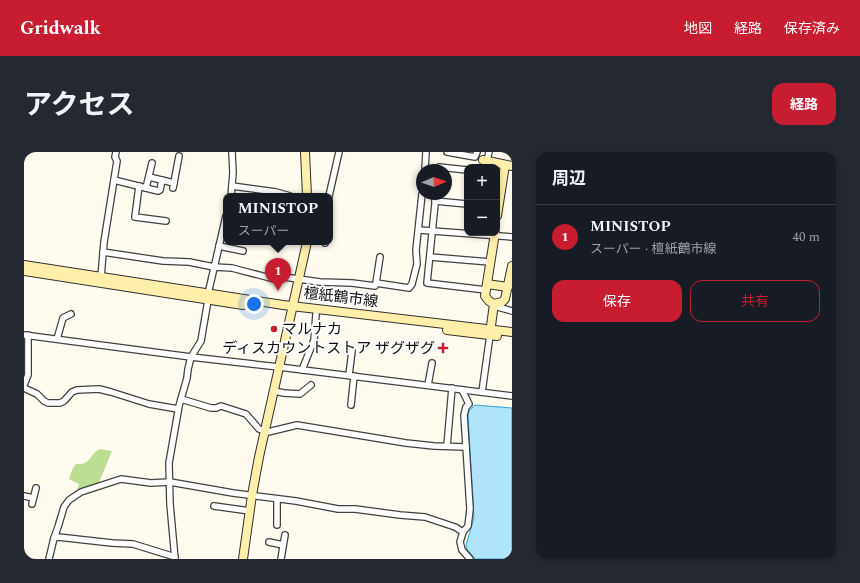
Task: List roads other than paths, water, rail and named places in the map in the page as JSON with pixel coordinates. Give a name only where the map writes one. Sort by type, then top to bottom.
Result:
[{"type":"main road","points":[[305,152],[307,193]]},
{"type":"main road","points":[[481,159],[509,165],[500,200]]},
{"type":"main road","points":[[494,236],[485,296],[494,305]]},
{"type":"main road","points":[[243,559],[252,495],[306,245]]},
{"type":"main road","name":"檀紙鶴市線","points":[[24,265],[208,297]]},
{"type":"main road","points":[[494,305],[502,302],[509,293],[512,266]]},
{"type":"main road","name":"檀紙鶴市線","points":[[24,271],[293,309],[490,332],[512,337]]},
{"type":"main road","points":[[486,287],[509,293]]},
{"type":"main road","points":[[490,332],[494,305]]},
{"type":"main road","name":"檀紙鶴市線","points":[[293,309],[316,314],[490,332],[512,332]]},
{"type":"street","points":[[100,277],[117,161],[115,157],[116,152]]},
{"type":"street","points":[[231,193],[232,152]]},
{"type":"street","points":[[330,193],[339,152]]},
{"type":"street","points":[[425,164],[426,152]]},
{"type":"street","points":[[447,152],[481,159],[489,152]]},
{"type":"street","points":[[149,177],[162,180],[173,186],[179,156]]},
{"type":"street","points":[[146,188],[152,164]]},
{"type":"street","points":[[452,168],[464,170]]},
{"type":"street","points":[[114,180],[159,190],[162,180]]},
{"type":"street","points":[[139,186],[135,217],[166,222]]},
{"type":"street","points":[[232,186],[280,193]]},
{"type":"street","points":[[103,252],[163,261],[189,262],[214,267],[232,268],[278,280],[284,277],[320,282],[352,283],[375,286],[376,283],[409,288],[412,284],[417,264],[416,250],[422,200]]},
{"type":"street","points":[[464,204],[435,201],[427,283],[486,287]]},
{"type":"street","points":[[54,538],[58,537],[112,544],[134,544],[175,558],[169,464],[178,409],[191,357],[201,341],[208,297],[223,229]]},
{"type":"street","points":[[419,230],[464,233]]},
{"type":"street","points":[[500,235],[512,237]]},
{"type":"street","points":[[219,246],[243,251]]},
{"type":"street","points":[[376,283],[380,257]]},
{"type":"street","points":[[430,257],[490,262]]},
{"type":"street","points":[[494,305],[512,311]]},
{"type":"street","points":[[57,339],[63,318],[71,314]]},
{"type":"street","points":[[302,370],[314,340],[316,314]]},
{"type":"street","points":[[482,392],[490,332]]},
{"type":"street","points":[[24,384],[28,375],[26,335],[191,357],[512,396]]},
{"type":"street","points":[[351,405],[352,351]]},
{"type":"street","points":[[428,385],[432,363]]},
{"type":"street","points":[[274,391],[300,394],[311,385]]},
{"type":"street","points":[[24,388],[37,394],[48,403],[60,403],[64,401],[72,392],[77,390],[99,389],[149,404],[178,409]]},
{"type":"street","points":[[447,446],[452,388]]},
{"type":"street","points":[[462,390],[469,404],[466,407],[464,415],[470,509],[468,526],[463,532],[460,546],[470,559]]},
{"type":"street","points":[[181,399],[212,408],[221,406],[246,414],[259,429],[268,432],[297,425],[406,443],[466,447]]},
{"type":"street","points":[[48,559],[66,503],[81,492],[121,479],[151,483],[169,482],[302,502],[338,509],[355,509],[425,517],[455,527],[463,532]]},
{"type":"street","points":[[24,496],[32,501],[36,488]]},
{"type":"street","points":[[277,525],[278,499]]},
{"type":"street","points":[[214,506],[250,511]]},
{"type":"street","points":[[281,559],[285,535]]},
{"type":"street","points":[[269,542],[284,545]]},
{"type":"water","points":[[475,405],[512,408],[512,559],[475,559],[467,549],[466,545],[474,518],[468,416],[469,411]]},
{"type":"place","name":"MINISTOP","points":[[278,291]]},
{"type":"place","name":"マルナカ","points":[[274,329]]},
{"type":"place","name":"ディスカウントストア ザグザグ","points":[[443,348]]}]
